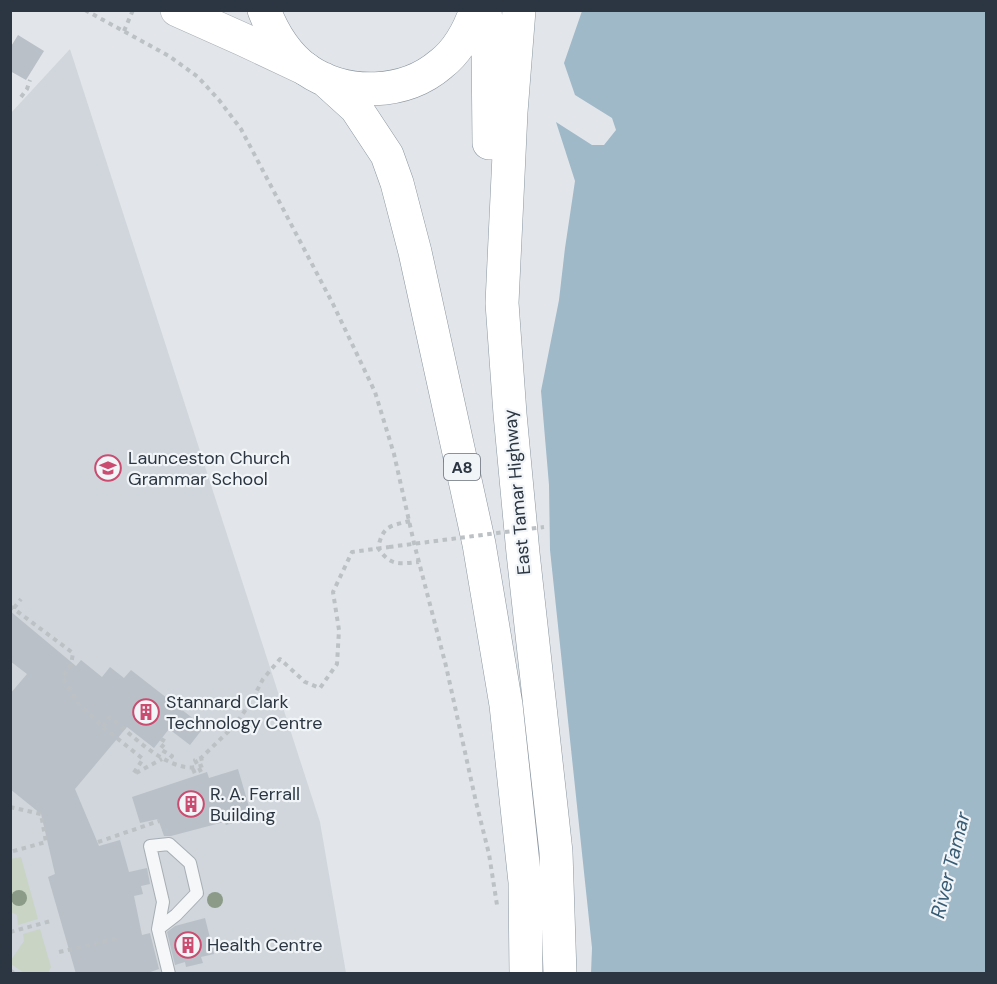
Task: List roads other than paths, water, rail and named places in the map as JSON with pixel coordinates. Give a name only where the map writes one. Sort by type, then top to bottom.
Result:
[{"type":"main road","points":[[177,10],[315,74]]},
{"type":"main road","name":"A8","points":[[264,10],[283,46],[356,108],[371,129],[387,155],[406,215],[479,544],[506,705],[525,882],[526,974]]},
{"type":"main road","name":"A8","points":[[315,74],[343,86],[365,89],[399,86],[422,78],[442,64],[459,46],[476,10]]},
{"type":"main road","points":[[485,10],[488,44],[490,248],[502,303]]},
{"type":"main road","name":"East Tamar Highway","points":[[519,10],[511,112],[502,303],[523,553],[556,852],[560,974]]},
{"type":"lane","points":[[158,929],[197,894],[190,863],[169,844],[150,846],[164,902],[158,929],[169,974]]},
{"type":"water","name":"River Tamar","points":[[582,11],[986,11],[986,973],[591,973],[592,948],[550,550],[549,485],[541,391],[559,300],[575,181],[556,122],[592,145],[604,145],[616,130],[612,118],[575,95],[564,63]]},
{"type":"place","name":"Launceston Church Grammar School","points":[[108,468]]},
{"type":"place","name":"Stannard Clark Technology Centre","points":[[146,712]]},
{"type":"place","name":"R. A. Ferrall Building","points":[[191,804]]},
{"type":"place","name":"Health Centre","points":[[188,945]]}]
